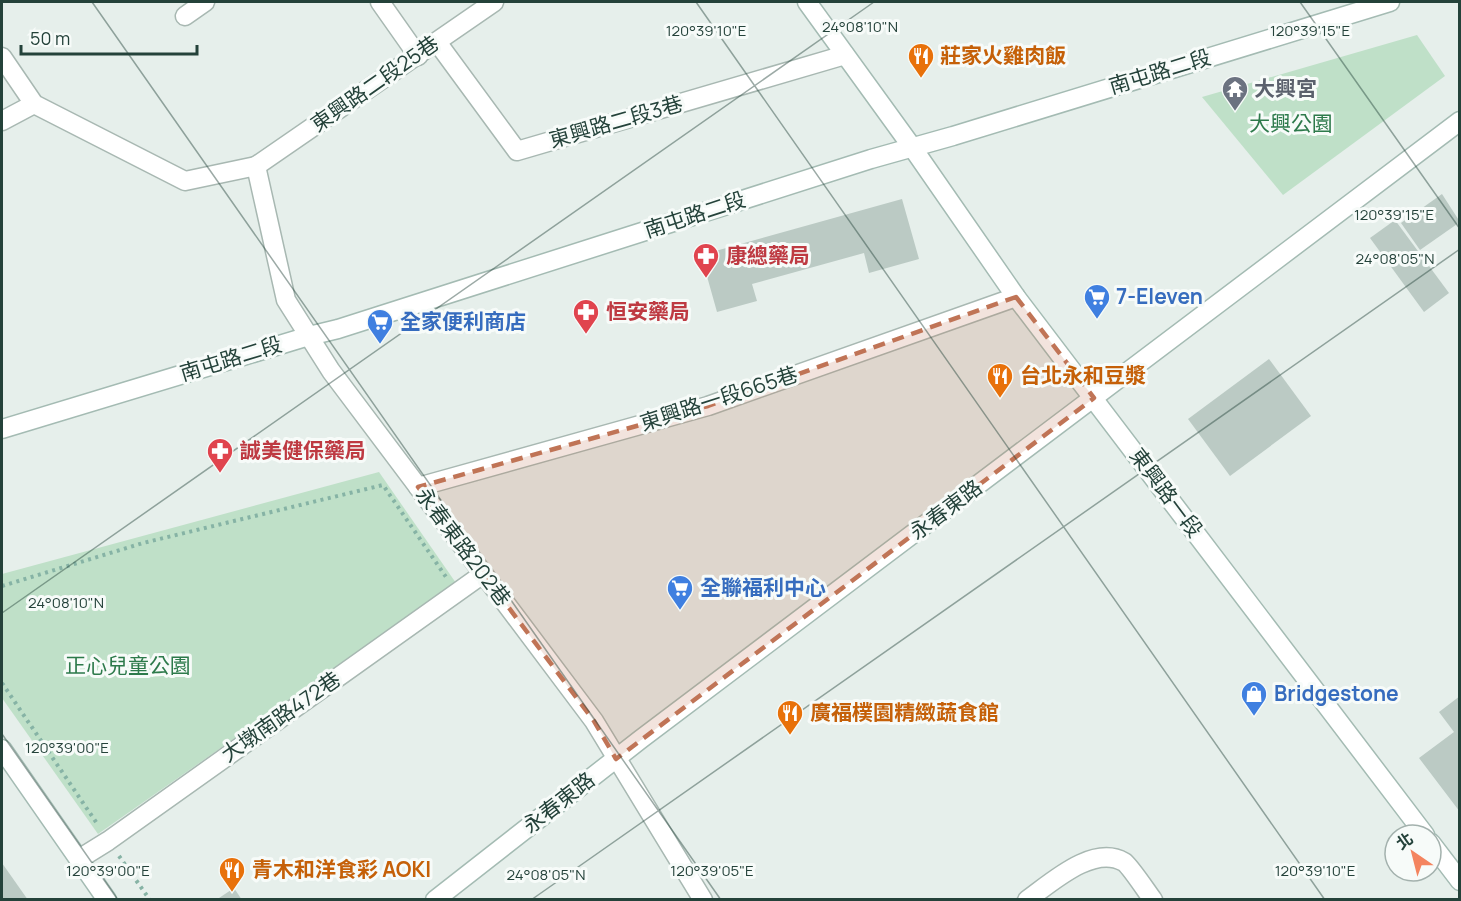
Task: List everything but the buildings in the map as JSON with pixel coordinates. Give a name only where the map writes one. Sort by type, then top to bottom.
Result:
[{"type":"street","points":[[184,15],[204,2]]},
{"type":"street","points":[[380,2],[418,56]]},
{"type":"street","name":"東興路二段25巷","points":[[256,166],[494,2]]},
{"type":"street","name":"東興路一段","points":[[807,2],[1017,297],[1416,823]]},
{"type":"street","name":"南屯路二段","points":[[2,429],[338,329],[912,147],[1390,2]]},
{"type":"street","name":"東興路二段3巷","points":[[438,42],[517,151],[844,55]]},
{"type":"street","points":[[2,57],[34,104],[185,181],[256,166]]},
{"type":"street","points":[[2,121],[34,104]]},
{"type":"street","name":"永春東路","points":[[435,900],[616,759],[1460,121]]},
{"type":"street","name":"永春東路202巷","points":[[256,166],[286,300],[331,371],[594,721],[703,900]]},
{"type":"street","name":"東興路一段665巷","points":[[418,487],[708,406],[1017,297]]},
{"type":"street","name":"大墩南路472巷","points":[[79,859],[108,841],[483,574]]},
{"type":"street","points":[[2,749],[107,900]]},
{"type":"street","points":[[1027,900],[1083,862],[1105,857],[1124,862],[1153,900]]},
{"type":"street","points":[[1443,859],[1460,881]]},
{"type":"path","points":[[2,586],[143,543],[382,484],[457,593]]},
{"type":"path","points":[[2,684],[150,900]]},
{"type":"highlighted area","points":[[1016,297],[1094,398],[616,759],[594,721],[418,487],[708,406]]},
{"type":"green space","name":"大興公園","points":[[1417,35],[1445,76],[1283,195],[1202,97]]},
{"type":"green space","name":"正心兒童公園","points":[[379,472],[456,583],[98,834],[2,698],[2,574]]},
{"type":"place","name":"莊家火雞肉飯","points":[[921,79]]},
{"type":"place","name":"大興宮","points":[[1235,112]]},
{"type":"place","name":"康總藥局","points":[[706,279]]},
{"type":"place","name":"7-Eleven","points":[[1097,320]]},
{"type":"place","name":"恒安藥局","points":[[586,335]]},
{"type":"place","name":"全家便利商店","points":[[380,345]]},
{"type":"place","name":"台北永和豆漿","points":[[1000,399]]},
{"type":"place","name":"誠美健保藥局","points":[[220,474]]},
{"type":"place","name":"全聯福利中心","points":[[680,611]]},
{"type":"place","name":"Bridgestone","points":[[1254,717]]},
{"type":"place","name":"廣福樸園精緻蔬食館","points":[[790,736]]},
{"type":"place","name":"青木和洋食彩 AOKI","points":[[232,893]]}]
